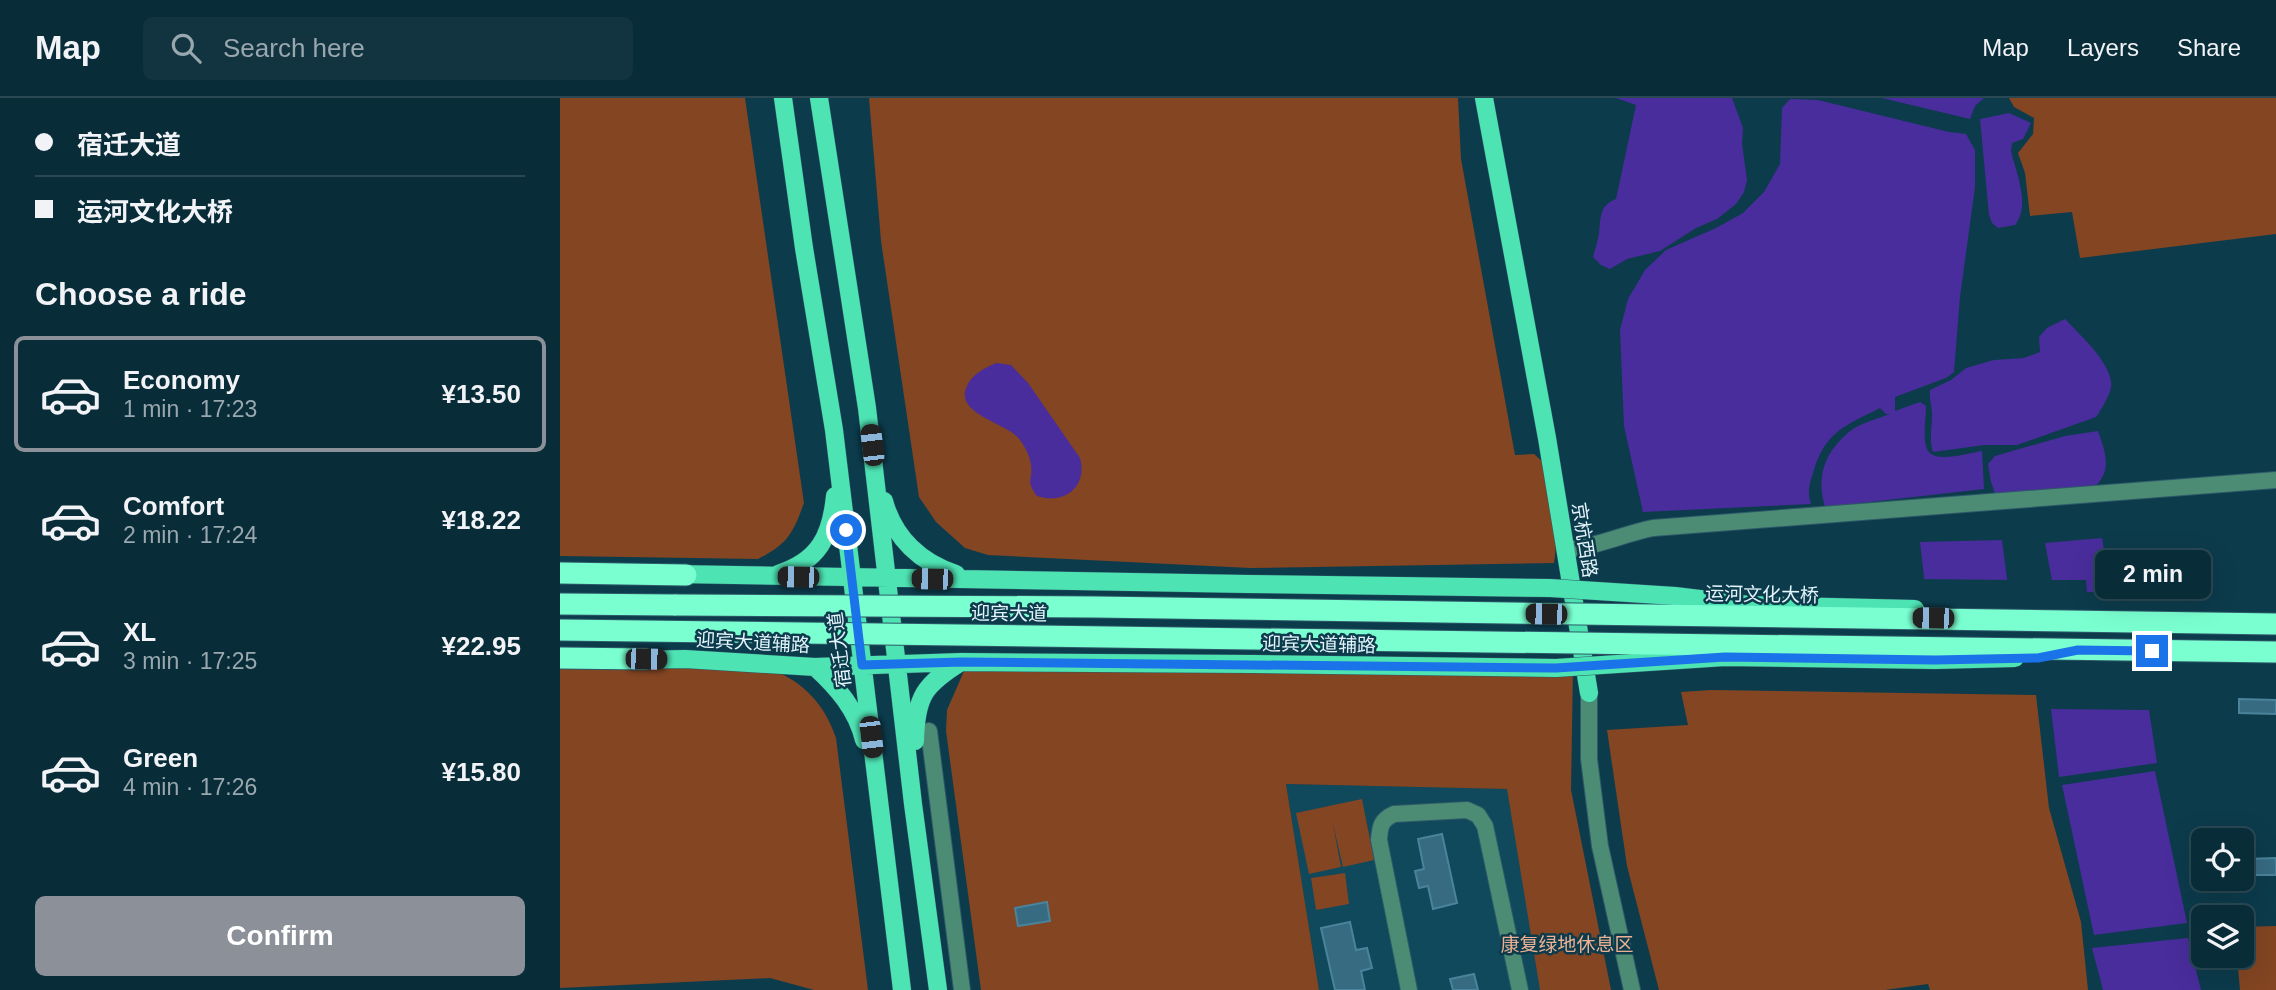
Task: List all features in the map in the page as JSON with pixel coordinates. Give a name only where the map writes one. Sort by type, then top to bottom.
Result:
[{"type":"highway","points":[[560,573],[687,575]]},
{"type":"highway","name":"迎宾大道","points":[[560,604],[1247,610]]},
{"type":"highway","name":"运河文化大桥","points":[[1247,610],[2276,624]]},
{"type":"highway","name":"迎宾大道","points":[[560,631],[2078,650]]},
{"type":"highway","points":[[2078,650],[2276,652]]},
{"type":"highway","points":[[560,658],[646,659]]},
{"type":"main road","name":"宿迁大道","points":[[783,98],[838,457],[902,990]]},
{"type":"main road","points":[[819,98],[867,408],[913,804],[938,990]]},
{"type":"main road","name":"京杭西路","points":[[1484,98],[1566,550],[1589,693]]},
{"type":"main road","points":[[771,576],[800,564],[824,541],[832,524],[838,457]]},
{"type":"main road","points":[[874,464],[886,510],[911,549],[929,564],[976,580]]},
{"type":"main road","points":[[560,562],[687,575],[1550,588],[1675,596],[1749,605],[2004,612],[2072,620]]},
{"type":"main road","name":"迎宾大道辅路","points":[[560,668],[646,659],[815,667],[961,662],[1556,668],[1725,657],[1935,660],[2038,658],[2078,650]]},
{"type":"main road","points":[[913,804],[915,719],[922,698],[935,679],[961,662]]},
{"type":"main road","points":[[815,667],[850,706],[861,728],[879,809]]},
{"type":"street","points":[[1566,550],[1586,548],[1627,533],[1653,528],[2276,480]]},
{"type":"street","name":"京杭西路","points":[[1589,693],[1589,759],[1600,846],[1632,990]]},
{"type":"street","points":[[929,731],[962,990]]},
{"type":"street","points":[[1409,990],[1379,840],[1380,825],[1385,818],[1394,814],[1467,810],[1478,815],[1485,826],[1520,990]]},
{"type":"shaded area","points":[[1616,98],[1732,98],[1743,128],[1742,144],[1747,180],[1744,192],[1736,204],[1717,219],[1696,228],[1660,251],[1627,259],[1610,269],[1593,257],[1602,213],[1606,205],[1616,199],[1636,105]]},
{"type":"shaded area","points":[[1882,98],[1984,98],[1975,106],[1970,119]]},
{"type":"shaded area","points":[[1790,99],[1818,100],[1966,134],[1975,150],[1975,187],[1960,297],[1954,372],[1946,378],[1895,397],[1895,411],[1920,402],[1926,406],[1925,441],[1929,452],[1934,456],[1950,457],[1982,451],[1984,489],[1825,507],[1822,476],[1833,448],[1853,429],[1890,414],[1880,408],[1847,425],[1830,439],[1818,459],[1810,485],[1811,504],[1643,512],[1624,426],[1620,330],[1628,299],[1645,270],[1666,250],[1743,213],[1764,192],[1780,164],[1782,108]]},
{"type":"shaded area","points":[[2009,113],[2031,123],[2023,139],[2012,143],[2011,151],[2021,189],[2020,217],[2015,225],[1998,228],[1989,215],[1980,119]]},
{"type":"shaded area","points":[[2065,319],[2094,350],[2110,378],[2109,394],[2096,417],[2017,445],[1984,445],[1933,452],[1930,390],[1951,380],[1966,368],[1994,360],[2024,358],[2040,352],[2039,337],[2047,328]]},
{"type":"shaded area","points":[[996,363],[1011,365],[1028,383],[1080,458],[1082,468],[1077,485],[1065,496],[1037,496],[1030,483],[1030,458],[1020,440],[1005,428],[984,418],[968,404],[965,396],[969,382],[979,372]]},
{"type":"shaded area","points":[[2098,431],[2106,462],[2103,476],[2092,489],[1996,496],[1988,464],[1995,456],[2065,436]]},
{"type":"shaded area","points":[[2102,538],[2120,642],[2065,650],[2045,543]]},
{"type":"shaded area","points":[[2002,540],[2015,641],[1925,586],[1920,542]]},
{"type":"shaded area","points":[[2051,709],[2149,710],[2157,763],[2059,777]]},
{"type":"shaded area","points":[[2155,771],[2187,923],[2094,935],[2062,785]]},
{"type":"shaded area","points":[[1286,784],[1571,790],[1611,990],[1319,990]]},
{"type":"shaded area","points":[[2188,938],[2191,968],[2196,968],[2201,990],[2103,990],[2092,948]]},
{"type":"green space","points":[[560,98],[745,98],[804,503],[788,537],[758,559],[560,556]]},
{"type":"green space","points":[[869,98],[1458,98],[1461,159],[1515,455],[1534,454],[1543,462],[1556,538],[1554,563],[1250,568],[988,555],[965,548],[936,522],[919,497],[881,241]]},
{"type":"green space","points":[[2009,98],[2276,98],[2276,234],[2080,258],[2072,212],[2030,216],[2025,173],[2018,153],[2033,134],[2034,118],[2014,107]]},
{"type":"green space","points":[[560,663],[763,666],[799,684],[817,702],[836,738],[868,990],[814,990],[770,978],[560,988]]},
{"type":"green space","name":"康复绿地休息区","points":[[1573,667],[1571,790],[1611,990],[1540,990],[1507,789],[1286,784],[1319,990],[981,990],[946,731],[947,710],[964,671]]},
{"type":"green space","points":[[1711,690],[2036,695],[2049,808],[2081,922],[2088,990],[1930,990],[1928,984],[1885,990],[1659,990],[1627,866],[1607,730],[1688,725],[1681,692]]},
{"type":"green space","points":[[1362,799],[1374,860],[1343,867],[1333,824],[1341,867],[1309,874],[1296,813]]},
{"type":"green space","points":[[1345,873],[1349,904],[1316,910],[1311,878]]},
{"type":"green space","points":[[2276,926],[2276,990],[2240,990],[2238,968],[2254,968],[2254,927]]},
{"type":"pier","points":[[1920,579],[2011,580],[2018,640],[2014,644],[1923,636]]},
{"type":"pier","points":[[2049,580],[2086,580],[2087,592],[2115,592],[2124,641],[2062,651]]},
{"type":"building","points":[[2239,699],[2276,700],[2276,714],[2239,713]]},
{"type":"building","points":[[1442,834],[1457,903],[1433,909],[1428,886],[1419,888],[1415,871],[1424,869],[1418,839]]},
{"type":"building","points":[[2276,858],[2276,875],[2254,875],[2254,859]]},
{"type":"building","points":[[1047,902],[1050,921],[1018,926],[1015,908]]},
{"type":"building","points":[[1350,922],[1356,950],[1367,948],[1372,968],[1361,971],[1365,990],[1335,990],[1321,928]]},
{"type":"building","points":[[1474,974],[1478,990],[1453,990],[1450,979]]},
{"type":"route","points":[[846,530],[862,665],[961,662],[1556,668],[1725,657],[1935,660],[2038,658],[2078,650],[2152,651]]}]
